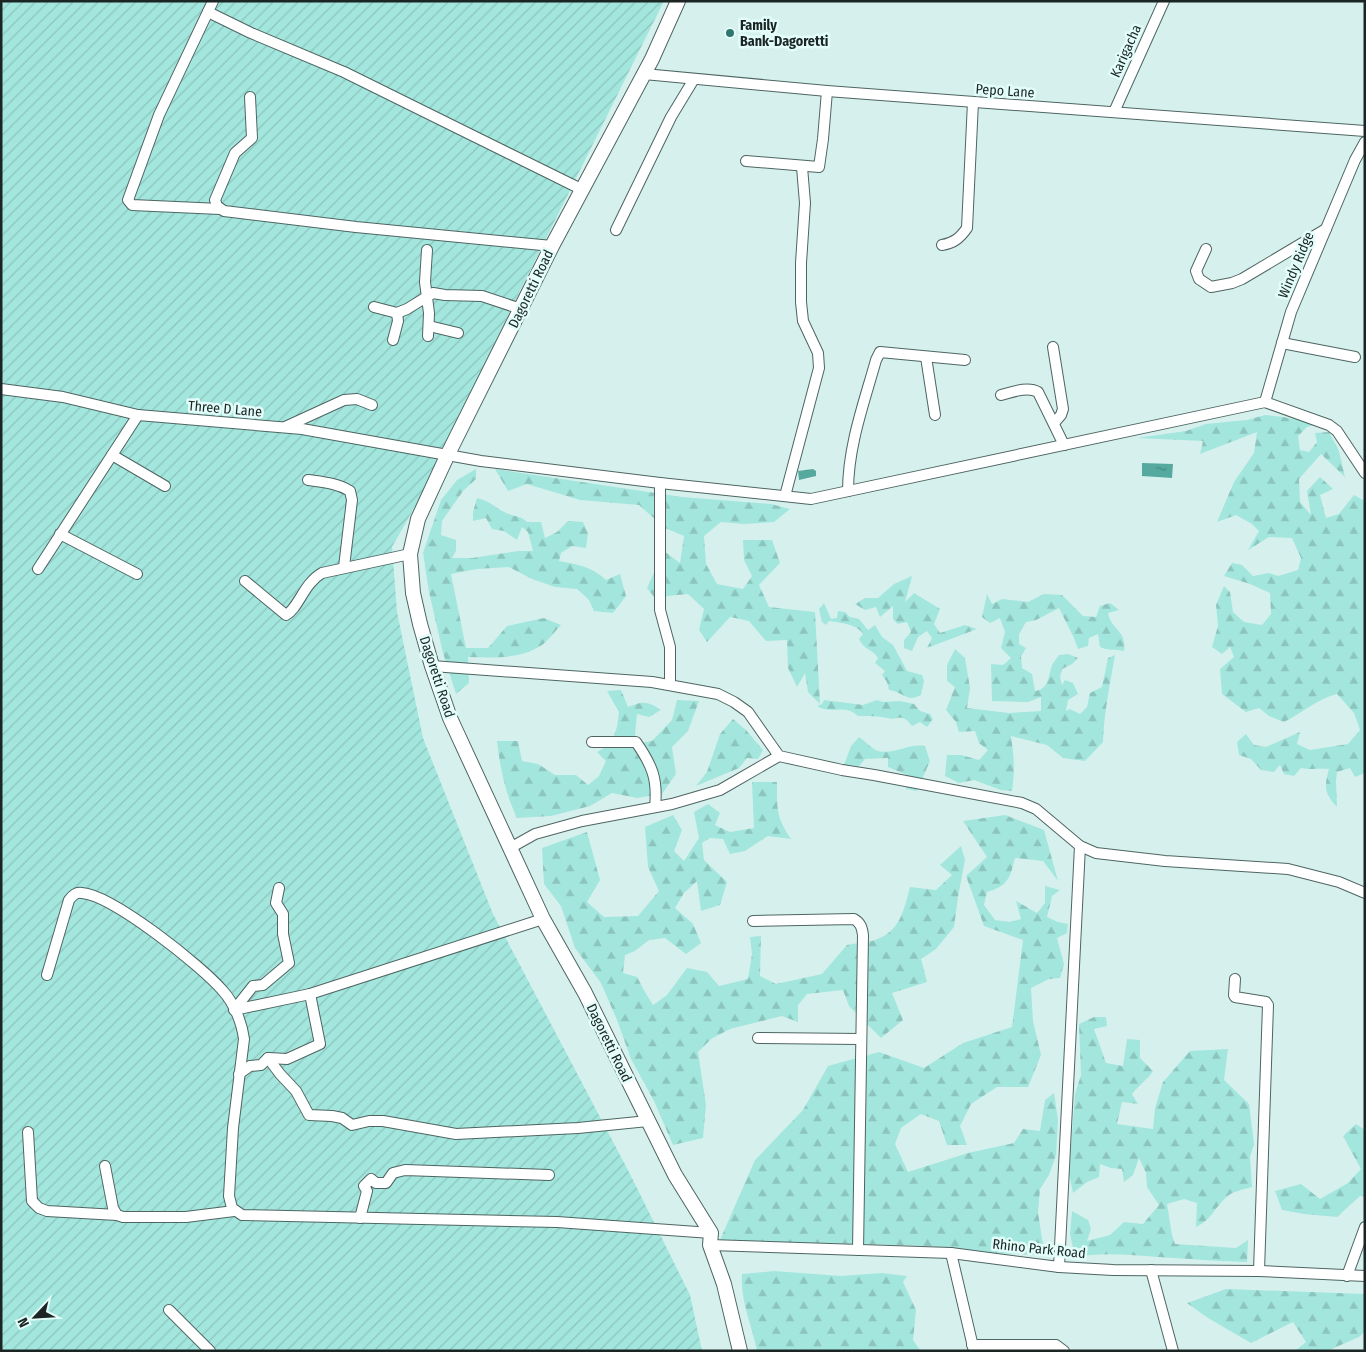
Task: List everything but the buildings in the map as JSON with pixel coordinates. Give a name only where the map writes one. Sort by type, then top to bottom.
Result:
[{"type":"main road","name":"Dagoretti Road","points":[[678,1],[644,74],[584,190],[552,246],[448,454],[418,519],[410,554],[413,593],[432,666],[450,718],[543,919],[585,993],[674,1175],[710,1239],[724,1284],[740,1351]]},
{"type":"street","points":[[213,1],[159,115],[128,200],[132,205],[220,209],[230,213],[346,226],[552,246]]},
{"type":"street","name":"Karigacha","points":[[1114,112],[1164,1]]},
{"type":"street","points":[[208,12],[251,33],[344,72],[584,190]]},
{"type":"street","name":"Pepo Lane","points":[[644,74],[827,91],[1365,131]]},
{"type":"street","points":[[616,230],[671,117],[694,79]]},
{"type":"street","points":[[746,161],[817,168],[820,164],[827,91]]},
{"type":"street","points":[[220,209],[215,200],[216,194],[235,153],[252,138],[250,97]]},
{"type":"street","points":[[942,245],[950,244],[960,238],[967,228],[973,102]]},
{"type":"street","name":"Windy Ridge","points":[[1265,402],[1291,312],[1355,160],[1365,142]]},
{"type":"street","points":[[785,496],[819,368],[818,353],[803,321],[801,302],[801,263],[805,203],[802,167]]},
{"type":"street","points":[[1206,249],[1196,271],[1199,279],[1211,287],[1242,279],[1326,229]]},
{"type":"street","points":[[427,250],[425,282],[428,296],[428,331],[458,334]]},
{"type":"street","points":[[374,307],[397,313],[433,293],[482,296],[521,309]]},
{"type":"street","points":[[393,340],[398,321],[397,313]]},
{"type":"street","points":[[1282,343],[1355,358]]},
{"type":"street","points":[[1053,347],[1063,409],[1062,415],[1054,423]]},
{"type":"street","points":[[848,491],[851,453],[876,360],[880,352],[965,360]]},
{"type":"street","points":[[926,357],[935,415]]},
{"type":"street","name":"Three D Lane","points":[[1,389],[63,397],[138,415],[284,428],[481,461],[811,499],[1265,402]]},
{"type":"street","points":[[1001,395],[1034,389],[1041,396],[1064,445]]},
{"type":"street","points":[[284,428],[344,400],[357,399],[372,405]]},
{"type":"street","points":[[1265,402],[1329,424],[1337,431],[1365,473]]},
{"type":"street","points":[[38,569],[138,415]]},
{"type":"street","points":[[112,455],[165,486]]},
{"type":"street","points":[[308,480],[332,483],[350,491],[352,500],[344,567]]},
{"type":"street","points":[[660,483],[660,610],[670,647],[670,685]]},
{"type":"street","points":[[60,534],[136,574]]},
{"type":"street","points":[[245,582],[286,614],[292,610],[315,577],[344,567],[410,554]]},
{"type":"street","points":[[432,666],[652,682],[718,694],[748,712],[779,756],[842,770],[874,774],[1022,803],[1036,809],[1080,846],[1096,852],[1165,861],[1288,869],[1339,882],[1365,893]]},
{"type":"street","points":[[592,742],[636,742],[649,761],[657,789],[655,807]]},
{"type":"street","points":[[510,848],[535,834],[582,821],[655,807],[720,790],[779,756]]},
{"type":"street","points":[[1059,1267],[1080,846]]},
{"type":"street","points":[[234,1010],[253,986],[263,985],[289,963],[283,934],[283,914],[276,903],[279,888]]},
{"type":"street","points":[[47,975],[69,900],[74,894],[81,892],[96,896],[137,920],[192,962],[224,991],[243,1030],[244,1039],[233,1128],[229,1196],[234,1211]]},
{"type":"street","points":[[234,1010],[310,994],[543,919]]},
{"type":"street","points":[[753,921],[854,919],[859,922],[863,935],[858,1250]]},
{"type":"street","points":[[1236,979],[1235,997],[1266,1002],[1268,1006],[1259,1271]]},
{"type":"street","points":[[239,1074],[250,1066],[261,1065],[268,1058],[287,1059],[320,1044],[310,994]]},
{"type":"street","points":[[758,1038],[861,1039]]},
{"type":"street","points":[[268,1058],[296,1091],[309,1115],[342,1118],[352,1125],[369,1121],[383,1121],[456,1134],[578,1128],[648,1121]]},
{"type":"street","name":"Rhino Park Road","points":[[28,1132],[32,1201],[39,1208],[47,1211],[117,1215],[123,1217],[186,1217],[234,1211],[242,1215],[272,1217],[557,1222],[710,1239],[858,1250],[951,1253],[1059,1267],[1259,1271],[1365,1276]]},
{"type":"street","points":[[105,1166],[113,1208],[117,1215]]},
{"type":"street","points":[[360,1218],[367,1191],[364,1186],[371,1179],[376,1183],[386,1183],[393,1173],[406,1170],[549,1175]]},
{"type":"street","points":[[1347,1276],[1365,1227]]},
{"type":"street","points":[[951,1253],[973,1348],[1056,1345],[1064,1351]]},
{"type":"street","points":[[1151,1270],[1173,1351]]},
{"type":"street","points":[[169,1310],[210,1351]]},
{"type":"green space","points":[[1,1],[664,1],[420,498],[392,547],[397,612],[423,738],[493,914],[630,1174],[690,1295],[702,1351],[1,1351]]},
{"type":"green space","points":[[1265,415],[1318,424],[1307,427],[1298,436],[1300,450],[1309,452],[1317,442],[1315,433],[1329,432],[1339,451],[1345,477],[1321,454],[1299,479],[1300,502],[1311,515],[1307,491],[1320,477],[1333,489],[1320,495],[1326,518],[1339,514],[1354,495],[1365,501],[1365,773],[1355,777],[1350,768],[1337,772],[1337,807],[1326,790],[1329,769],[1301,768],[1294,776],[1284,774],[1280,765],[1274,772],[1261,770],[1251,759],[1239,755],[1237,742],[1246,734],[1254,745],[1266,747],[1300,732],[1297,744],[1310,750],[1348,744],[1360,730],[1354,713],[1337,694],[1316,703],[1284,722],[1269,716],[1259,708],[1246,712],[1222,694],[1220,669],[1234,657],[1230,647],[1222,654],[1212,647],[1218,626],[1216,605],[1224,586],[1230,592],[1233,612],[1244,622],[1262,625],[1271,614],[1270,593],[1250,584],[1224,576],[1232,563],[1242,565],[1253,576],[1269,573],[1278,576],[1298,570],[1301,558],[1292,538],[1269,537],[1248,550],[1259,531],[1252,524],[1236,515],[1217,522],[1234,482],[1254,453],[1257,432],[1200,454],[1203,441],[1137,438],[1186,431],[1206,424],[1247,420]]},
{"type":"green space","points":[[476,469],[476,479],[463,491],[442,521],[441,535],[456,540],[456,551],[452,558],[472,558],[518,551],[533,551],[528,532],[522,527],[517,540],[504,531],[492,529],[486,518],[473,521],[473,512],[477,498],[527,522],[541,522],[545,538],[557,532],[568,521],[583,522],[588,533],[586,548],[572,546],[561,553],[559,561],[584,567],[606,580],[620,574],[626,596],[613,613],[594,611],[589,600],[577,589],[555,587],[532,579],[509,567],[477,569],[451,574],[466,648],[488,648],[507,626],[544,618],[561,625],[550,638],[534,650],[516,655],[468,657],[469,683],[456,694],[443,653],[429,592],[423,553],[441,500],[457,480]]},
{"type":"green space","points":[[495,469],[682,497],[771,504],[790,509],[774,522],[744,524],[721,522],[704,536],[706,564],[717,584],[743,589],[752,576],[744,560],[743,540],[772,540],[780,563],[759,585],[769,607],[815,612],[820,704],[808,692],[805,673],[797,687],[788,668],[787,640],[766,641],[749,621],[730,617],[707,642],[699,630],[704,609],[688,594],[667,596],[660,605],[647,588],[664,551],[680,563],[684,536],[665,528],[639,505],[580,500],[527,484],[508,491]]},
{"type":"green space","points":[[912,576],[905,602],[914,593],[940,609],[934,624],[940,633],[965,625],[977,629],[927,648],[932,638],[927,631],[918,637],[912,651],[904,648],[904,640],[911,632],[907,622],[898,624],[893,619],[893,606],[880,617],[876,607],[865,610],[855,604],[865,598],[878,598],[894,584]]},
{"type":"green space","points":[[987,594],[992,604],[1002,599],[1028,602],[1044,594],[1062,595],[1083,616],[1096,617],[1100,606],[1110,603],[1119,610],[1108,613],[1112,623],[1121,634],[1124,644],[1124,651],[1100,647],[1098,634],[1089,638],[1088,646],[1078,649],[1059,608],[1036,620],[1026,622],[1019,634],[1019,644],[1026,648],[1021,656],[1022,668],[1032,674],[1035,691],[1040,690],[1045,685],[1052,665],[1059,655],[1068,654],[1078,658],[1072,664],[1062,669],[1060,677],[1062,685],[1065,680],[1073,683],[1078,694],[1068,700],[1066,711],[1070,709],[1080,714],[1087,707],[1090,693],[1102,687],[1108,658],[1115,655],[1106,709],[1103,742],[1085,761],[1063,758],[1047,745],[1011,736],[1014,764],[1012,791],[1001,790],[974,780],[959,783],[945,776],[947,755],[961,755],[979,760],[988,750],[979,743],[975,731],[959,732],[956,722],[946,710],[955,687],[947,681],[947,665],[955,649],[965,658],[970,688],[967,708],[1009,713],[1041,711],[1041,697],[1028,702],[992,701],[991,664],[1003,665],[1011,658],[1001,648],[1005,632],[1000,618],[990,623],[982,617]]},
{"type":"green space","points":[[824,603],[831,619],[837,618],[838,611],[845,612],[850,617],[859,619],[868,630],[875,625],[882,637],[893,645],[907,671],[922,675],[924,681],[921,695],[912,698],[889,690],[887,682],[882,675],[885,671],[875,663],[878,658],[859,639],[863,634],[857,628],[843,623],[829,621],[826,625],[822,622],[819,609]]},
{"type":"green space","points":[[621,690],[628,707],[645,703],[661,710],[649,717],[637,714],[634,744],[652,741],[672,720],[677,700],[699,701],[688,731],[672,747],[676,774],[662,794],[637,798],[612,793],[590,806],[551,816],[517,818],[504,780],[497,741],[518,741],[522,761],[538,764],[555,775],[576,775],[588,785],[599,776],[606,761],[597,752],[611,744],[617,727],[619,712],[607,691]]},
{"type":"green space","points":[[824,700],[863,705],[877,700],[883,702],[900,701],[914,704],[920,711],[930,714],[933,719],[927,727],[920,722],[912,726],[902,718],[858,716],[848,710],[827,710],[817,706],[822,704]]},
{"type":"green space","points":[[733,719],[746,730],[763,750],[758,759],[747,758],[739,768],[696,786],[707,772],[720,734]]},
{"type":"green space","points":[[859,737],[873,749],[884,752],[913,746],[925,746],[930,761],[917,791],[906,789],[907,775],[888,767],[888,758],[865,759],[859,766],[844,765],[851,746]]},
{"type":"green space","points":[[752,782],[777,782],[778,812],[782,825],[791,839],[768,836],[745,851],[730,854],[723,839],[710,838],[702,843],[704,860],[727,882],[720,905],[701,911],[697,881],[684,893],[675,908],[693,924],[701,943],[686,954],[665,938],[649,940],[635,951],[625,955],[623,973],[637,977],[653,1005],[667,995],[687,968],[707,972],[719,986],[748,979],[752,954],[750,937],[761,936],[760,976],[776,984],[822,974],[847,945],[875,940],[890,932],[900,919],[910,887],[936,890],[952,875],[940,865],[961,846],[965,860],[954,927],[936,949],[921,959],[927,982],[892,993],[903,1020],[881,1038],[849,1006],[843,990],[807,994],[798,1005],[798,1022],[782,1016],[730,1029],[711,1039],[698,1052],[706,1105],[703,1138],[673,1145],[654,1101],[631,1059],[601,983],[575,948],[561,906],[544,884],[542,848],[587,832],[600,880],[587,902],[604,917],[638,916],[659,891],[648,867],[645,827],[673,815],[682,830],[674,851],[684,861],[699,838],[694,812],[708,804],[720,813],[715,825],[730,832],[754,828]]},
{"type":"green space","points":[[1005,815],[1044,830],[1058,881],[1043,861],[1015,858],[1007,880],[1000,887],[987,892],[984,905],[995,920],[1010,922],[1021,919],[1016,901],[1037,913],[1045,903],[1045,886],[1060,890],[1052,896],[1047,917],[1068,924],[1067,933],[1057,938],[1064,964],[1060,978],[1049,979],[1031,988],[1033,1021],[1041,1055],[1028,1087],[997,1087],[971,1104],[960,1126],[967,1145],[947,1145],[939,1121],[921,1114],[901,1128],[895,1144],[908,1172],[968,1153],[1014,1143],[1023,1129],[1040,1131],[1045,1100],[1054,1093],[1058,1120],[1056,1155],[1049,1175],[1040,1189],[1038,1212],[1046,1255],[990,1253],[929,1246],[720,1240],[755,1160],[803,1110],[828,1066],[879,1052],[924,1068],[963,1043],[1012,1027],[1023,940],[984,926],[966,876],[987,857],[963,821]]},
{"type":"green space","points":[[1094,1017],[1106,1017],[1107,1026],[1094,1029],[1106,1063],[1123,1066],[1127,1039],[1140,1040],[1140,1058],[1153,1071],[1132,1094],[1138,1104],[1122,1102],[1117,1124],[1153,1129],[1155,1108],[1163,1082],[1190,1051],[1228,1049],[1224,1080],[1249,1104],[1254,1144],[1250,1157],[1252,1187],[1229,1195],[1206,1221],[1196,1227],[1197,1203],[1184,1199],[1167,1204],[1175,1244],[1236,1248],[1248,1240],[1247,1262],[1124,1254],[1075,1257],[1070,1234],[1072,1211],[1088,1220],[1091,1229],[1087,1241],[1110,1235],[1124,1222],[1143,1224],[1159,1205],[1147,1187],[1146,1173],[1139,1158],[1133,1175],[1124,1182],[1122,1169],[1100,1164],[1099,1177],[1087,1182],[1073,1193],[1069,1173],[1075,1094],[1081,1075],[1079,1024]]},
{"type":"green space","points":[[1356,1124],[1365,1130],[1365,1197],[1360,1196],[1337,1217],[1282,1210],[1275,1191],[1301,1184],[1320,1199],[1348,1183],[1361,1169],[1343,1136]]},
{"type":"green space","points":[[774,1271],[841,1276],[882,1273],[907,1276],[903,1282],[916,1310],[913,1340],[920,1350],[757,1351],[743,1294],[742,1274]]},
{"type":"green space","points":[[1226,1289],[1365,1294],[1365,1331],[1359,1337],[1327,1351],[1295,1351],[1306,1342],[1293,1322],[1251,1343],[1208,1318],[1187,1303]]},
{"type":"water","points":[[1142,463],[1173,464],[1172,478],[1142,476]]},
{"type":"water","points":[[813,469],[816,471],[816,476],[799,480],[798,471]]},
{"type":"place","name":"Family Bank-Dagoretti","points":[[730,33]]}]
